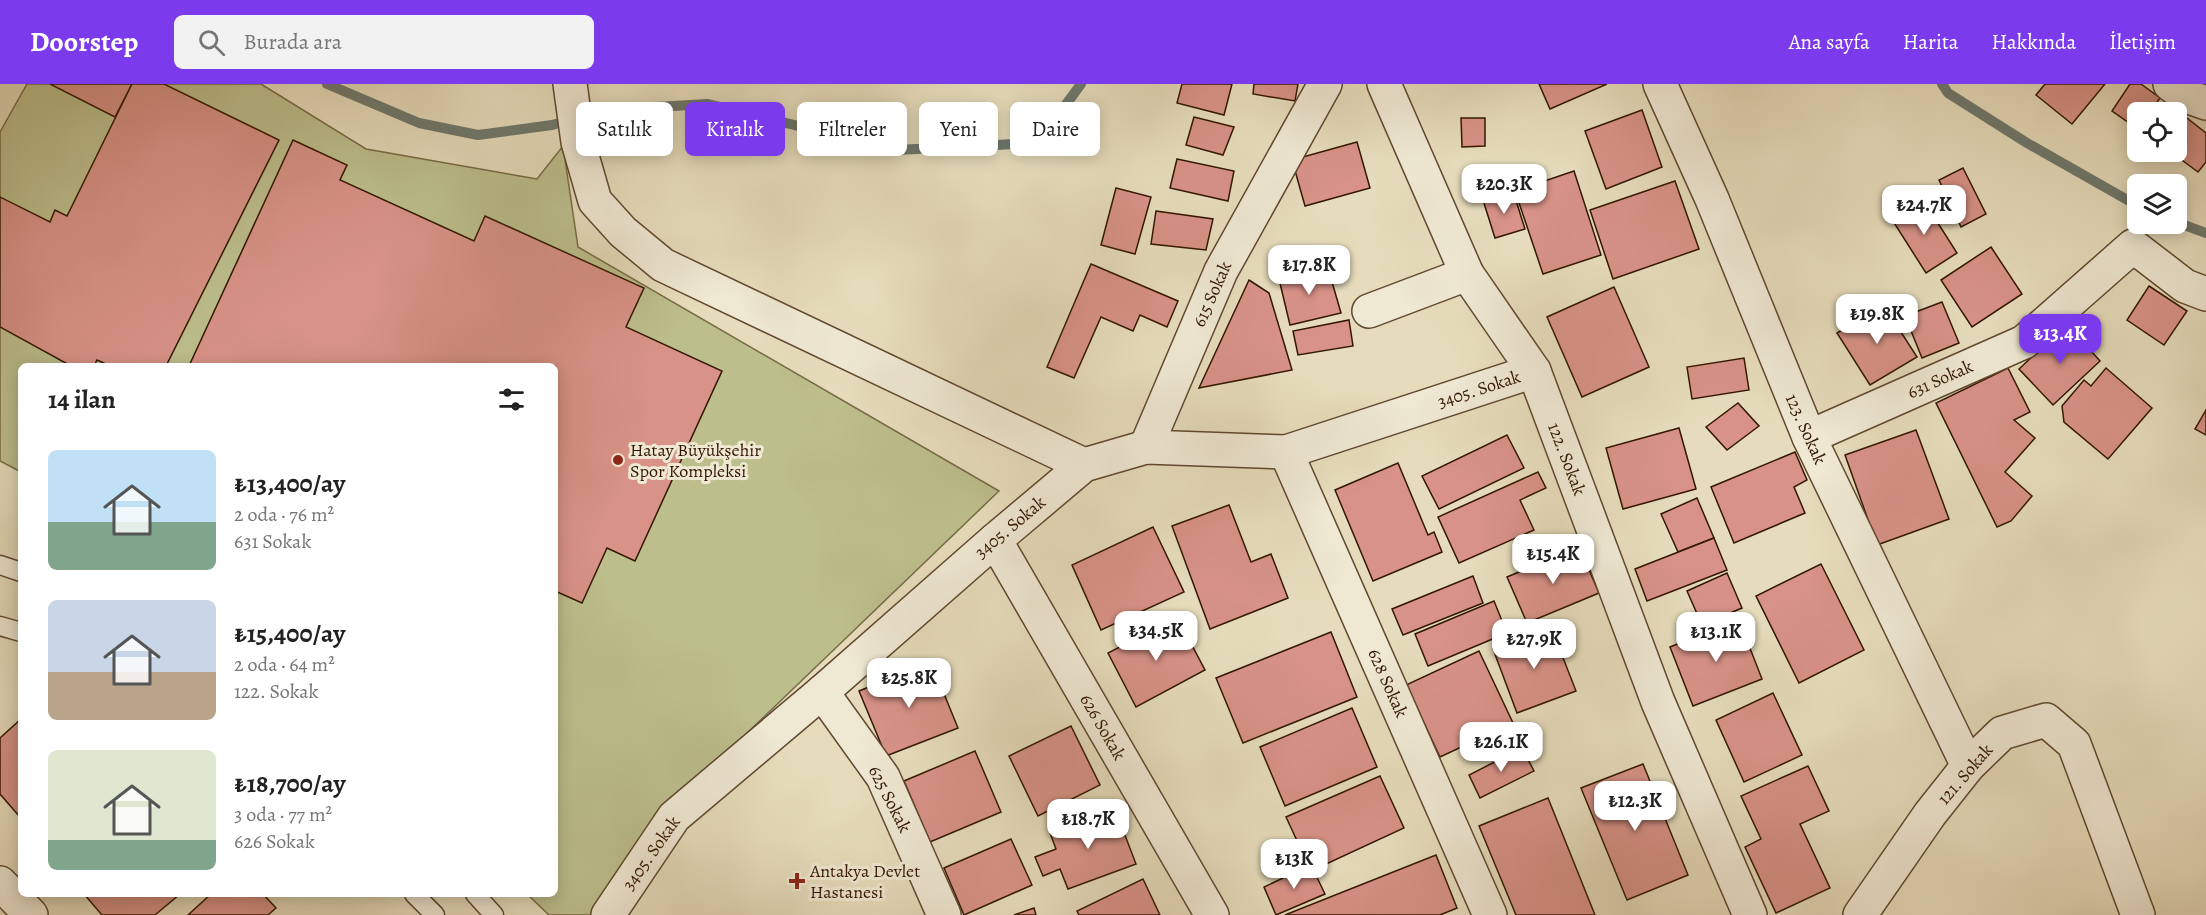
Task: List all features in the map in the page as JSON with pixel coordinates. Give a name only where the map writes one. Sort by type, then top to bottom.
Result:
[{"type":"street","points":[[570,84],[578,142],[595,201],[623,232],[663,265],[1084,465]]},
{"type":"street","name":"615 Sokak","points":[[1146,447],[1221,271],[1325,84]]},
{"type":"street","name":"122. Sokak","points":[[1384,84],[1467,274],[1534,371],[1659,702],[1750,915]]},
{"type":"street","name":"123. Sokak","points":[[1660,84],[1712,199],[1809,437],[1968,766]]},
{"type":"street","points":[[2170,84],[2186,96],[2206,103]]},
{"type":"street","name":"631 Sokak","points":[[1809,437],[2024,342],[2133,246],[2185,286],[2206,294]]},
{"type":"street","points":[[1369,311],[1467,274]]},
{"type":"street","name":"3405. Sokak","points":[[608,915],[674,817],[1084,465],[1146,447],[1286,452],[1534,371]]},
{"type":"street","name":"628 Sokak","points":[[1286,452],[1489,914]]},
{"type":"street","name":"626 Sokak","points":[[995,540],[1212,915]]},
{"type":"street","name":"625 Sokak","points":[[822,692],[883,777],[944,915]]},
{"type":"street","name":"121. Sokak","points":[[1860,915],[1930,814],[1968,766],[2002,733],[2046,720],[2074,744],[2138,915]]},
{"type":"street","points":[[0,883],[26,913]]},
{"type":"lane","points":[[0,565],[18,571]]},
{"type":"lane","points":[[0,626],[18,631]]},
{"type":"lane","points":[[417,897],[435,915]]},
{"type":"lane","points":[[478,897],[494,915]]},
{"type":"green space","points":[[27,84],[261,84],[366,149],[537,179],[563,146],[578,247],[999,491],[663,814],[591,915],[549,915],[530,897],[558,897],[558,363],[18,363],[18,470],[0,461],[0,132]]},
{"type":"building","points":[[50,84],[132,84],[115,117]]},
{"type":"building","points":[[132,84],[164,84],[279,140],[168,363],[104,363],[97,360],[96,363],[66,363],[0,327],[0,197],[50,222],[55,210],[67,216]]},
{"type":"building","points":[[1182,84],[1232,84],[1224,115],[1177,103]]},
{"type":"building","points":[[1254,84],[1298,84],[1295,101],[1253,94]]},
{"type":"building","points":[[1539,84],[1607,84],[1550,109]]},
{"type":"building","points":[[2045,84],[2105,84],[2072,124],[2036,95]]},
{"type":"building","points":[[2130,84],[2141,84],[2160,98],[2157,102],[2127,102],[2127,121],[2112,111]]},
{"type":"building","points":[[1642,110],[1662,167],[1606,189],[1585,131]]},
{"type":"building","points":[[1194,117],[1234,127],[1223,155],[1186,145]]},
{"type":"building","points":[[1461,118],[1485,118],[1485,146],[1462,147]]},
{"type":"building","points":[[2187,118],[2206,133],[2206,162],[2198,172],[2184,162],[2187,162]]},
{"type":"building","name":"Hatay Büyükşehir Spor Kompleksi","points":[[293,140],[347,165],[340,180],[474,241],[485,216],[644,288],[626,327],[722,371],[635,561],[607,548],[582,603],[558,592],[558,363],[190,363]]},
{"type":"building","points":[[1357,142],[1370,188],[1305,206],[1292,160]]},
{"type":"building","points":[[1177,159],[1234,171],[1228,201],[1170,188]]},
{"type":"building","points":[[1963,168],[1986,214],[1961,227],[1939,180]]},
{"type":"building","points":[[1574,171],[1601,255],[1543,274],[1515,191]]},
{"type":"building","points":[[1675,181],[1699,249],[1613,279],[1590,210]]},
{"type":"building","points":[[1116,188],[1151,197],[1135,254],[1101,245]]},
{"type":"building","points":[[1513,191],[1525,229],[1495,238],[1483,200]]},
{"type":"building","points":[[1922,198],[1957,253],[1926,273],[1891,218]]},
{"type":"building","points":[[1156,211],[1213,219],[1206,250],[1151,244]]},
{"type":"building","points":[[1991,247],[2022,294],[1972,327],[1941,280]]},
{"type":"building","points":[[1091,264],[1178,301],[1167,327],[1140,315],[1133,331],[1101,317],[1074,378],[1047,367]]},
{"type":"building","points":[[1328,268],[1341,313],[1290,325],[1279,279]]},
{"type":"building","points":[[1249,280],[1269,293],[1292,370],[1199,388]]},
{"type":"building","points":[[2149,286],[2187,311],[2164,345],[2127,320]]},
{"type":"building","points":[[1614,287],[1649,367],[1582,397],[1547,317]]},
{"type":"building","points":[[1942,302],[1959,343],[1922,358],[1905,316]]},
{"type":"building","points":[[1883,304],[1917,357],[1870,385],[1837,333]]},
{"type":"building","points":[[1349,320],[1353,346],[1298,355],[1293,331]]},
{"type":"building","points":[[2067,324],[2100,361],[2053,405],[2019,369]]},
{"type":"building","points":[[1744,358],[1749,390],[1692,399],[1687,367]]},
{"type":"building","points":[[2008,368],[2030,412],[2014,420],[2035,438],[2005,472],[2032,496],[2011,521],[1997,527],[1936,403]]},
{"type":"building","points":[[2106,368],[2152,408],[2108,459],[2064,422],[2062,406],[2084,380],[2091,386]]},
{"type":"building","points":[[1738,403],[1759,426],[1727,450],[1706,427]]},
{"type":"building","points":[[2206,410],[2206,435],[2195,429]]},
{"type":"building","points":[[1679,428],[1696,489],[1623,509],[1606,448]]},
{"type":"building","points":[[1916,430],[1949,519],[1877,545],[1845,455]]},
{"type":"building","points":[[1507,435],[1524,468],[1439,509],[1422,476]]},
{"type":"building","points":[[1795,452],[1807,480],[1794,487],[1805,513],[1734,543],[1711,487]]},
{"type":"building","points":[[1398,463],[1428,535],[1434,532],[1442,552],[1373,581],[1335,490]]},
{"type":"building","points":[[1538,472],[1546,488],[1520,500],[1534,530],[1459,563],[1438,517]]},
{"type":"building","points":[[1697,498],[1714,538],[1678,552],[1661,514]]},
{"type":"building","points":[[1229,505],[1251,562],[1271,554],[1288,598],[1210,629],[1172,526]]},
{"type":"building","points":[[1153,527],[1184,592],[1101,630],[1072,565]]},
{"type":"building","points":[[1714,538],[1727,570],[1647,601],[1635,569]]},
{"type":"building","points":[[1579,547],[1599,593],[1527,623],[1507,577]]},
{"type":"building","points":[[1821,564],[1864,650],[1799,683],[1756,596]]},
{"type":"building","points":[[1727,573],[1742,608],[1702,625],[1687,591]]},
{"type":"building","points":[[1473,576],[1483,603],[1403,635],[1392,609]]},
{"type":"building","points":[[1494,601],[1507,633],[1428,666],[1415,634]]},
{"type":"building","points":[[1177,617],[1205,670],[1136,707],[1108,653]]},
{"type":"building","points":[[1739,620],[1762,679],[1693,706],[1670,647]]},
{"type":"building","points":[[1551,627],[1576,691],[1517,713],[1493,649]]},
{"type":"building","points":[[1331,632],[1357,697],[1243,743],[1216,678]]},
{"type":"building","points":[[1479,651],[1513,723],[1440,757],[1406,685]]},
{"type":"building","points":[[931,662],[958,728],[886,756],[859,691]]},
{"type":"building","points":[[1773,693],[1802,755],[1744,782],[1716,720]]},
{"type":"building","points":[[1352,708],[1377,767],[1285,806],[1260,747]]},
{"type":"building","points":[[18,722],[18,815],[0,794],[0,738]]},
{"type":"building","points":[[1071,726],[1100,785],[1038,816],[1009,756]]},
{"type":"building","points":[[1522,748],[1534,771],[1480,798],[1469,775]]},
{"type":"building","points":[[975,751],[1001,812],[930,842],[904,781]]},
{"type":"building","points":[[1643,764],[1688,875],[1627,900],[1581,788]]},
{"type":"building","points":[[1808,766],[1829,811],[1800,824],[1830,888],[1776,913],[1745,847],[1761,839],[1741,796]]},
{"type":"building","points":[[1380,776],[1404,828],[1311,871],[1286,817]]},
{"type":"building","points":[[1548,798],[1595,915],[1516,915],[1479,826]]},
{"type":"building","points":[[1115,809],[1136,864],[1068,889],[1060,869],[1043,876],[1035,857],[1056,849],[1050,833]]},
{"type":"building","points":[[1011,839],[1032,885],[964,915],[944,868]]},
{"type":"building","points":[[1436,855],[1457,908],[1440,915],[1285,915]]},
{"type":"building","points":[[1311,865],[1325,894],[1276,915],[1264,887]]},
{"type":"building","points":[[1143,879],[1160,915],[1079,915],[1077,911]]},
{"type":"building","points":[[87,897],[176,897],[155,915],[102,915]]},
{"type":"building","points":[[208,897],[266,897],[276,908],[268,915],[188,915]]},
{"type":"building","points":[[1034,908],[1036,915],[1014,915]]},
{"type":"waterway","points":[[327,84],[419,123],[478,135],[552,125],[596,113],[708,104],[897,150],[1015,144],[1056,118],[1081,84]]},
{"type":"waterway","points":[[1942,84],[1948,93],[2027,143],[2127,200]]},
{"type":"waterway","points":[[2187,226],[2206,233]]},
{"type":"place","name":"Hatay Büyükşehir Spor Kompleksi","points":[[618,460]]},
{"type":"place","name":"Antakya Devlet Hastanesi","points":[[797,881]]}]
